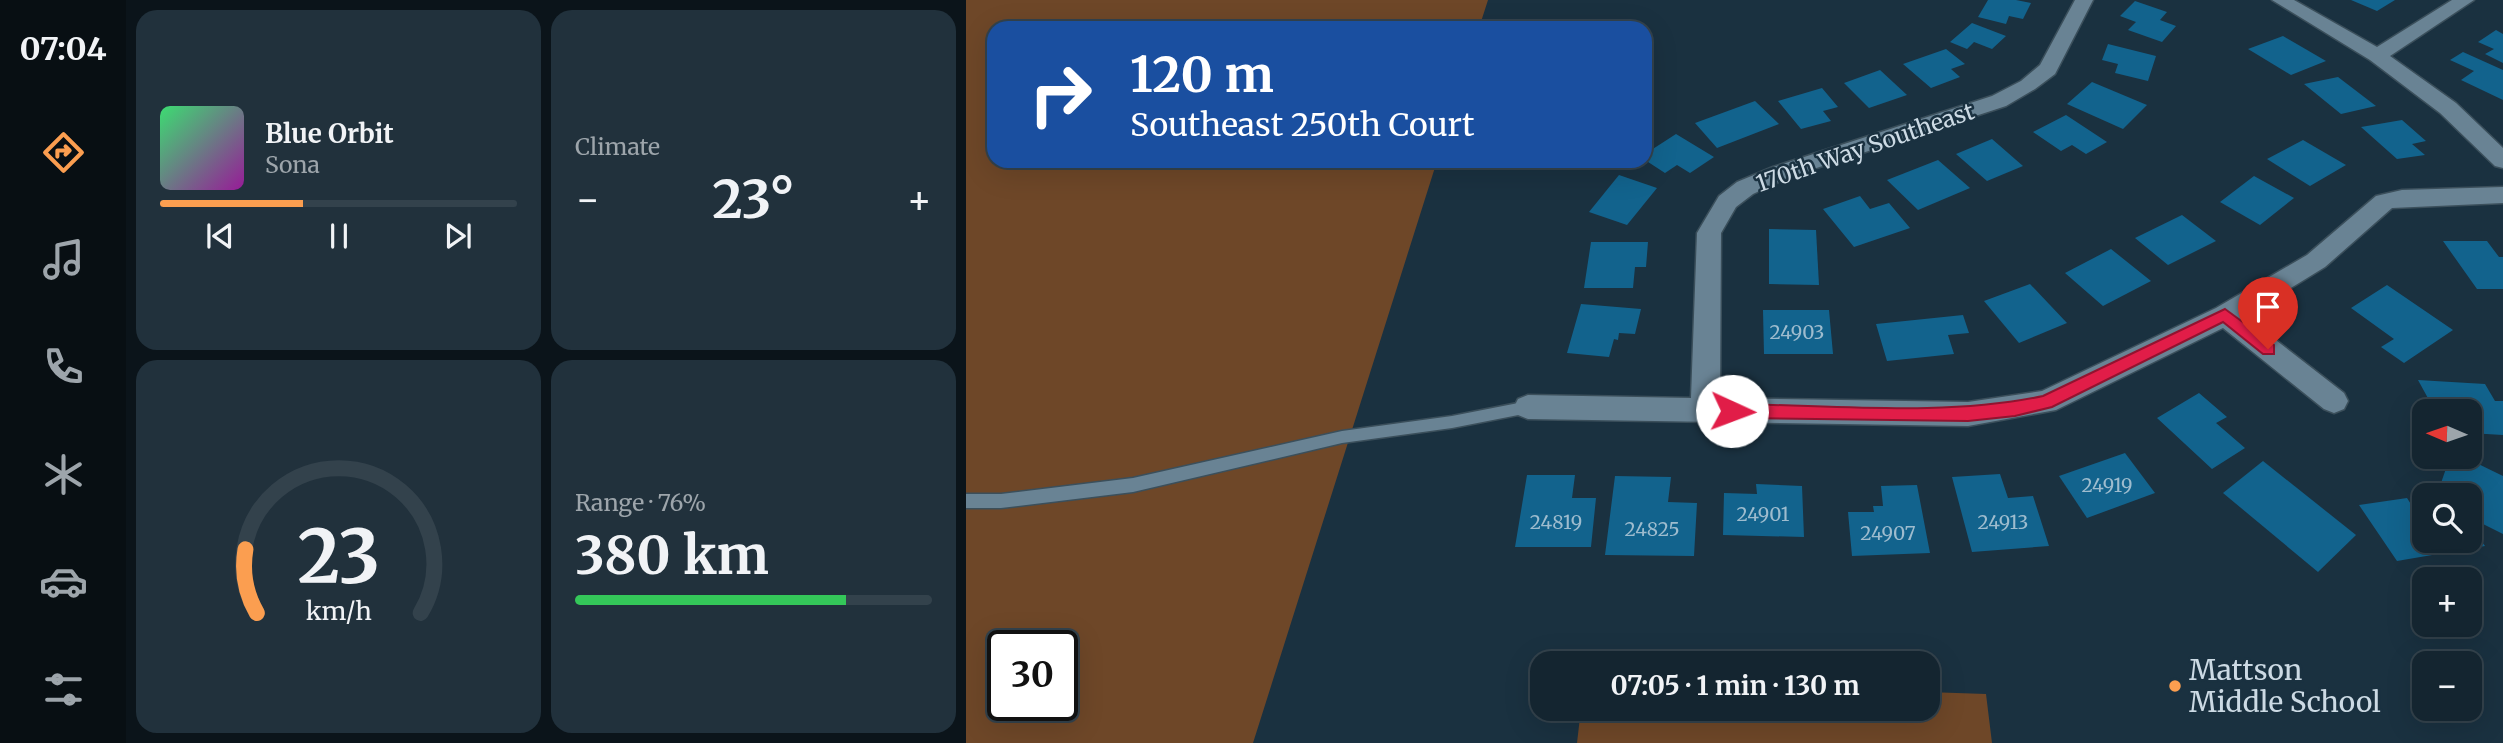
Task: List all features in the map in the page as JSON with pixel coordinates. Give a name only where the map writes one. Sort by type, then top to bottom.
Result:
[{"type":"street","name":"170th Way Southeast","points":[[1704,410],[1709,233],[1727,202],[1745,188],[1781,172],[1999,101],[2044,74],[2053,62],[2084,0]]},
{"type":"street","points":[[2281,0],[2377,56],[2448,108],[2503,161]]},
{"type":"street","points":[[2377,56],[2465,0]]},
{"type":"street","points":[[1528,407],[1968,414],[2015,409],[2046,402],[2225,315],[2316,261],[2384,202],[2402,198],[2503,195]]},
{"type":"street","points":[[2225,315],[2334,401]]},
{"type":"lane","points":[[966,501],[1001,501],[1133,485],[1342,437],[1452,422],[1528,407]]},
{"type":"shaded area","points":[[966,0],[1488,0],[1481,21],[987,21],[987,168],[1435,168],[1253,743],[966,743]]},
{"type":"shaded area","points":[[1940,692],[1986,694],[1992,743],[1577,743],[1580,721],[1940,721]]},
{"type":"building","points":[[1988,0],[2031,3],[2023,19],[2009,16],[2006,24],[1978,17]]},
{"type":"building","points":[[2351,0],[2395,0],[2377,11]]},
{"type":"building","points":[[2135,1],[2167,12],[2160,20],[2176,26],[2162,42],[2128,30],[2136,22],[2120,16]]},
{"type":"building","points":[[1972,23],[2006,36],[1992,49],[1974,42],[1967,49],[1950,42]]},
{"type":"building","points":[[2496,30],[2503,34],[2503,63],[2485,54],[2494,49],[2478,42]]},
{"type":"building","points":[[2283,36],[2326,61],[2291,75],[2248,49]]},
{"type":"building","points":[[2108,44],[2156,56],[2148,81],[2115,73],[2118,64],[2102,60]]},
{"type":"building","points":[[1946,49],[1965,64],[1951,69],[1960,77],[1931,88],[1903,64]]},
{"type":"building","points":[[2463,52],[2503,70],[2503,100],[2461,80],[2474,71],[2450,60]]},
{"type":"building","points":[[1880,70],[1907,95],[1869,108],[1844,83]]},
{"type":"building","points":[[2338,77],[2376,106],[2341,114],[2304,84]]},
{"type":"building","points":[[2092,82],[2147,105],[2123,129],[2067,104]]},
{"type":"building","points":[[1822,88],[1838,107],[1823,111],[1831,121],[1801,129],[1778,101]]},
{"type":"building","points":[[1755,101],[1779,124],[1717,148],[1695,123]]},
{"type":"building","points":[[2066,115],[2107,142],[2086,154],[2072,145],[2061,151],[2033,132]]},
{"type":"building","points":[[2402,120],[2426,141],[2412,144],[2425,155],[2397,159],[2361,127]]},
{"type":"building","points":[[1676,134],[1714,157],[1690,173],[1677,165],[1665,173],[1652,165],[1652,149]]},
{"type":"building","points":[[1992,139],[2023,166],[1987,181],[1956,154]]},
{"type":"building","points":[[2303,140],[2346,165],[2310,186],[2267,159]]},
{"type":"building","points":[[1938,160],[1970,188],[1918,210],[1887,180]]},
{"type":"building","points":[[1619,175],[1657,188],[1627,225],[1589,212]]},
{"type":"building","points":[[2254,176],[2294,198],[2260,225],[2220,202]]},
{"type":"building","points":[[1860,196],[1870,209],[1889,203],[1910,228],[1854,247],[1823,209]]},
{"type":"building","points":[[2182,215],[2216,241],[2168,265],[2135,238]]},
{"type":"building","points":[[1769,229],[1816,230],[1819,285],[1769,284]]},
{"type":"building","points":[[2443,241],[2487,241],[2499,257],[2503,257],[2503,289],[2477,289]]},
{"type":"building","points":[[1591,242],[1648,242],[1646,267],[1635,267],[1633,288],[1584,288]]},
{"type":"building","points":[[2111,249],[2151,281],[2103,306],[2065,273]]},
{"type":"building","points":[[2030,284],[2067,323],[2019,343],[1984,301]]},
{"type":"building","points":[[2387,285],[2453,330],[2404,363],[2381,347],[2394,339],[2351,308]]},
{"type":"building","points":[[1581,304],[1641,309],[1635,334],[1619,333],[1618,340],[1614,339],[1609,357],[1567,353]]},
{"type":"building","points":[[1763,310],[1829,310],[1833,354],[1764,354]]},
{"type":"building","points":[[1963,315],[1969,333],[1948,335],[1954,354],[1887,361],[1876,324]]},
{"type":"building","points":[[2418,380],[2485,384],[2495,401],[2503,401],[2503,435],[2482,434],[2482,399],[2428,399]]},
{"type":"building","points":[[2199,393],[2227,417],[2216,423],[2245,448],[2212,469],[2157,418]]},
{"type":"building","points":[[2125,453],[2155,493],[2087,518],[2059,476]]},
{"type":"building","points":[[2263,461],[2356,535],[2318,572],[2223,493]]},
{"type":"building","points":[[2482,466],[2503,476],[2503,534],[2482,524],[2482,483],[2441,483],[2446,469],[2482,469]]},
{"type":"building","points":[[2000,474],[2008,498],[2033,496],[2049,546],[1972,552],[1952,477]]},
{"type":"building","points":[[1527,475],[1575,475],[1572,498],[1596,498],[1591,547],[1515,547]]},
{"type":"building","points":[[1615,476],[1671,477],[1668,502],[1697,503],[1694,556],[1605,555]]},
{"type":"building","points":[[1756,484],[1802,486],[1804,537],[1723,535],[1724,493],[1757,494]]},
{"type":"building","points":[[1917,485],[1930,553],[1852,556],[1848,512],[1874,512],[1873,506],[1883,506],[1881,486]]},
{"type":"building","points":[[2407,498],[2412,506],[2412,553],[2444,553],[2397,561],[2359,505]]},
{"type":"place","name":"Mattson Middle School","points":[[2175,686]]},
{"type":"route","points":[[1732,411],[1968,414],[2015,409],[2046,402],[2225,315],[2268,349]]}]
